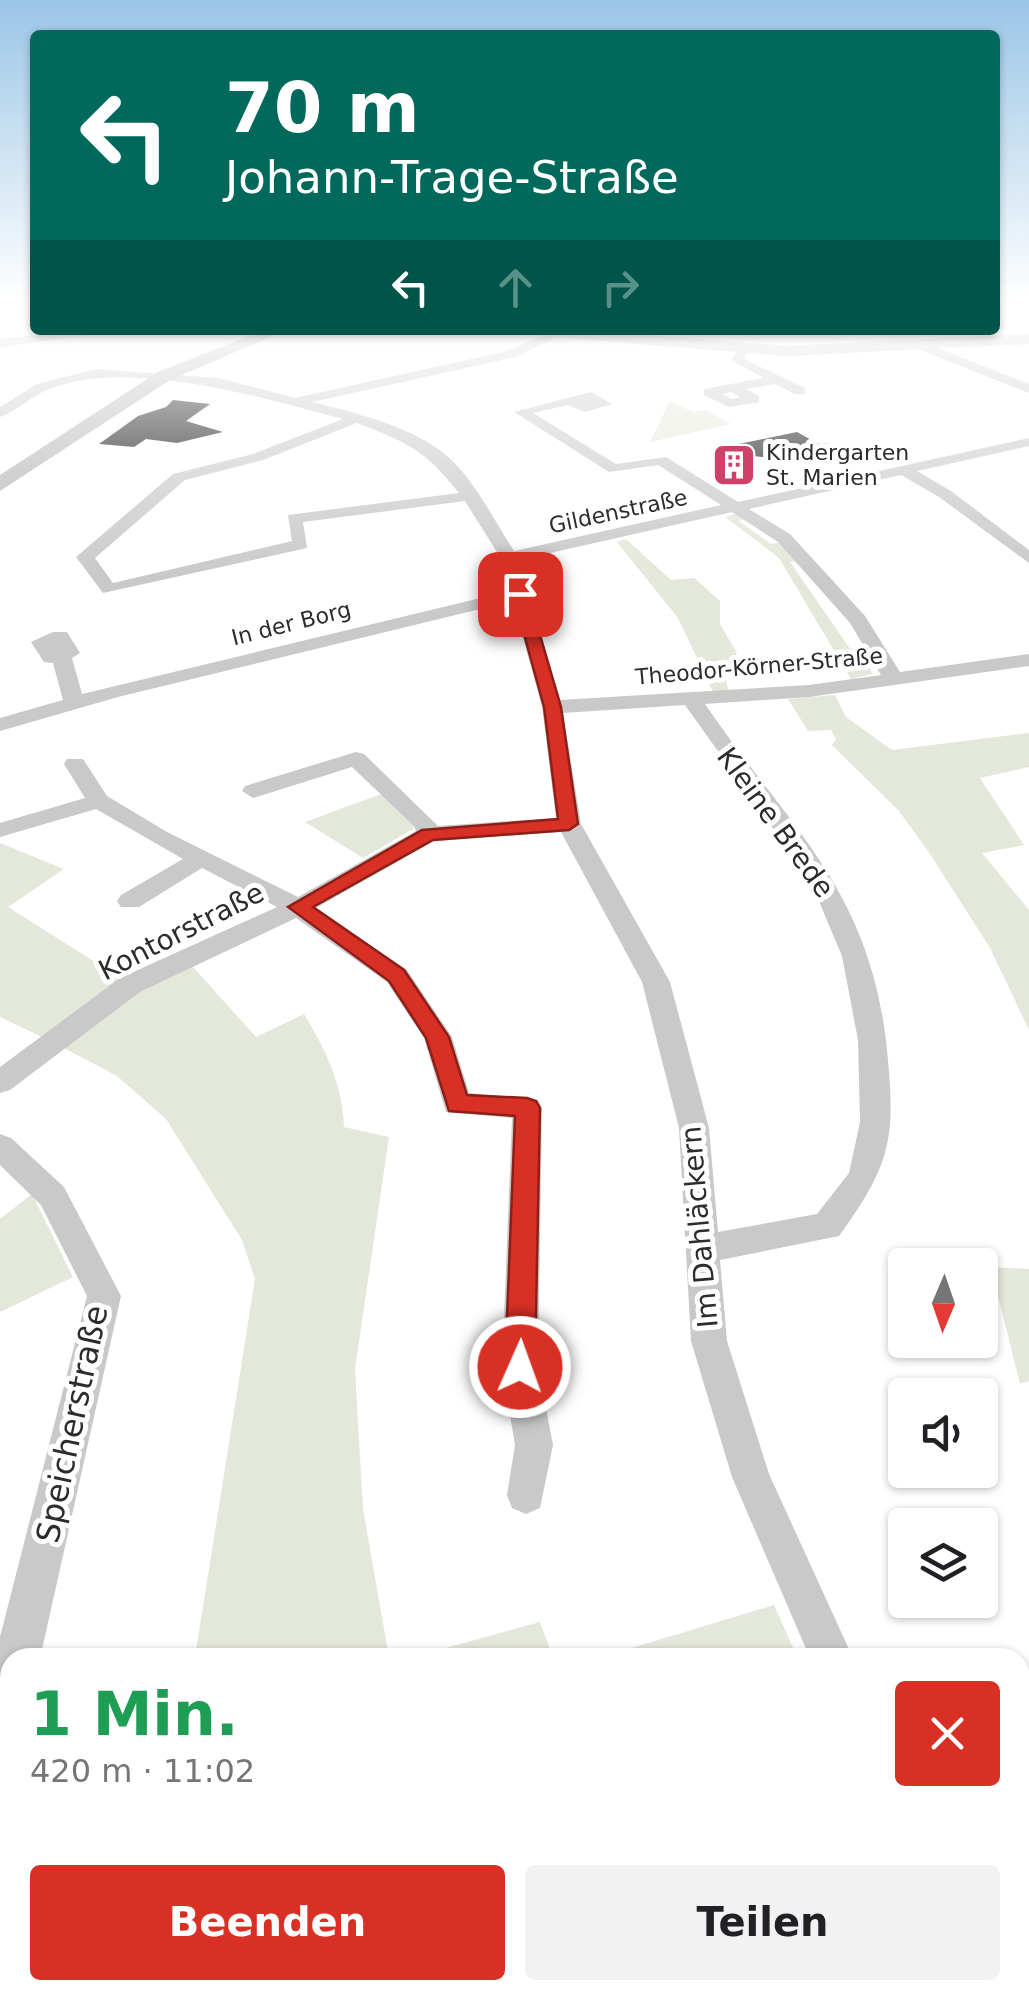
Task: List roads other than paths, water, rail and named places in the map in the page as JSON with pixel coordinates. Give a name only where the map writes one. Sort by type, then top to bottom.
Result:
[{"type":"main road","points":[[0,484],[141,391]]},
{"type":"street","name":"Im Dahläckern","points":[[6,410],[35,391]]},
{"type":"street","name":"Im Dahläckern","points":[[254,391],[357,418],[404,436],[438,456],[470,496],[509,557],[552,707],[569,824],[656,982],[694,1128],[709,1341],[751,1477],[828,1648]]},
{"type":"street","points":[[295,402],[343,391]]},
{"type":"street","points":[[570,401],[522,412],[600,460],[655,453],[784,538],[858,620],[894,678]]},
{"type":"street","points":[[6,410],[44,405]]},
{"type":"street","points":[[357,418],[258,457],[179,477],[85,557],[109,588],[301,544],[294,518],[470,496]]},
{"type":"street","name":"Gildenstraße","points":[[509,557],[1029,442]]},
{"type":"street","points":[[904,470],[945,494],[1029,558]]},
{"type":"street","name":"In der Borg","points":[[0,725],[520,594]]},
{"type":"street","points":[[61,656],[75,704]]},
{"type":"street","name":"Theodor-Körner-Straße","points":[[552,707],[809,691],[1029,660]]},
{"type":"street","name":"Kleine Brede","points":[[692,700],[727,756],[812,864],[838,908],[866,994],[874,1058],[874,1132],[865,1172],[827,1226],[703,1248]]},
{"type":"street","points":[[337,738],[425,823],[428,834]]},
{"type":"street","points":[[253,791],[356,758]]},
{"type":"street","name":"Kontorstraße","points":[[75,764],[99,801],[159,837],[298,907]]},
{"type":"street","points":[[0,830],[99,801]]},
{"type":"street","name":"Kontorstraße","points":[[0,1082],[130,985],[298,907],[428,834],[569,824]]},
{"type":"street","name":"Kontorstraße","points":[[130,901],[204,857]]},
{"type":"street","points":[[298,907],[396,976],[438,1037],[457,1104],[527,1108],[520,1367],[534,1445],[526,1495]]},
{"type":"street","name":"Speicherstraße","points":[[0,1146],[53,1196],[104,1296],[21,1648]]},
{"type":"place","name":"Kindergarten St. Marien","points":[[734,465]]}]
